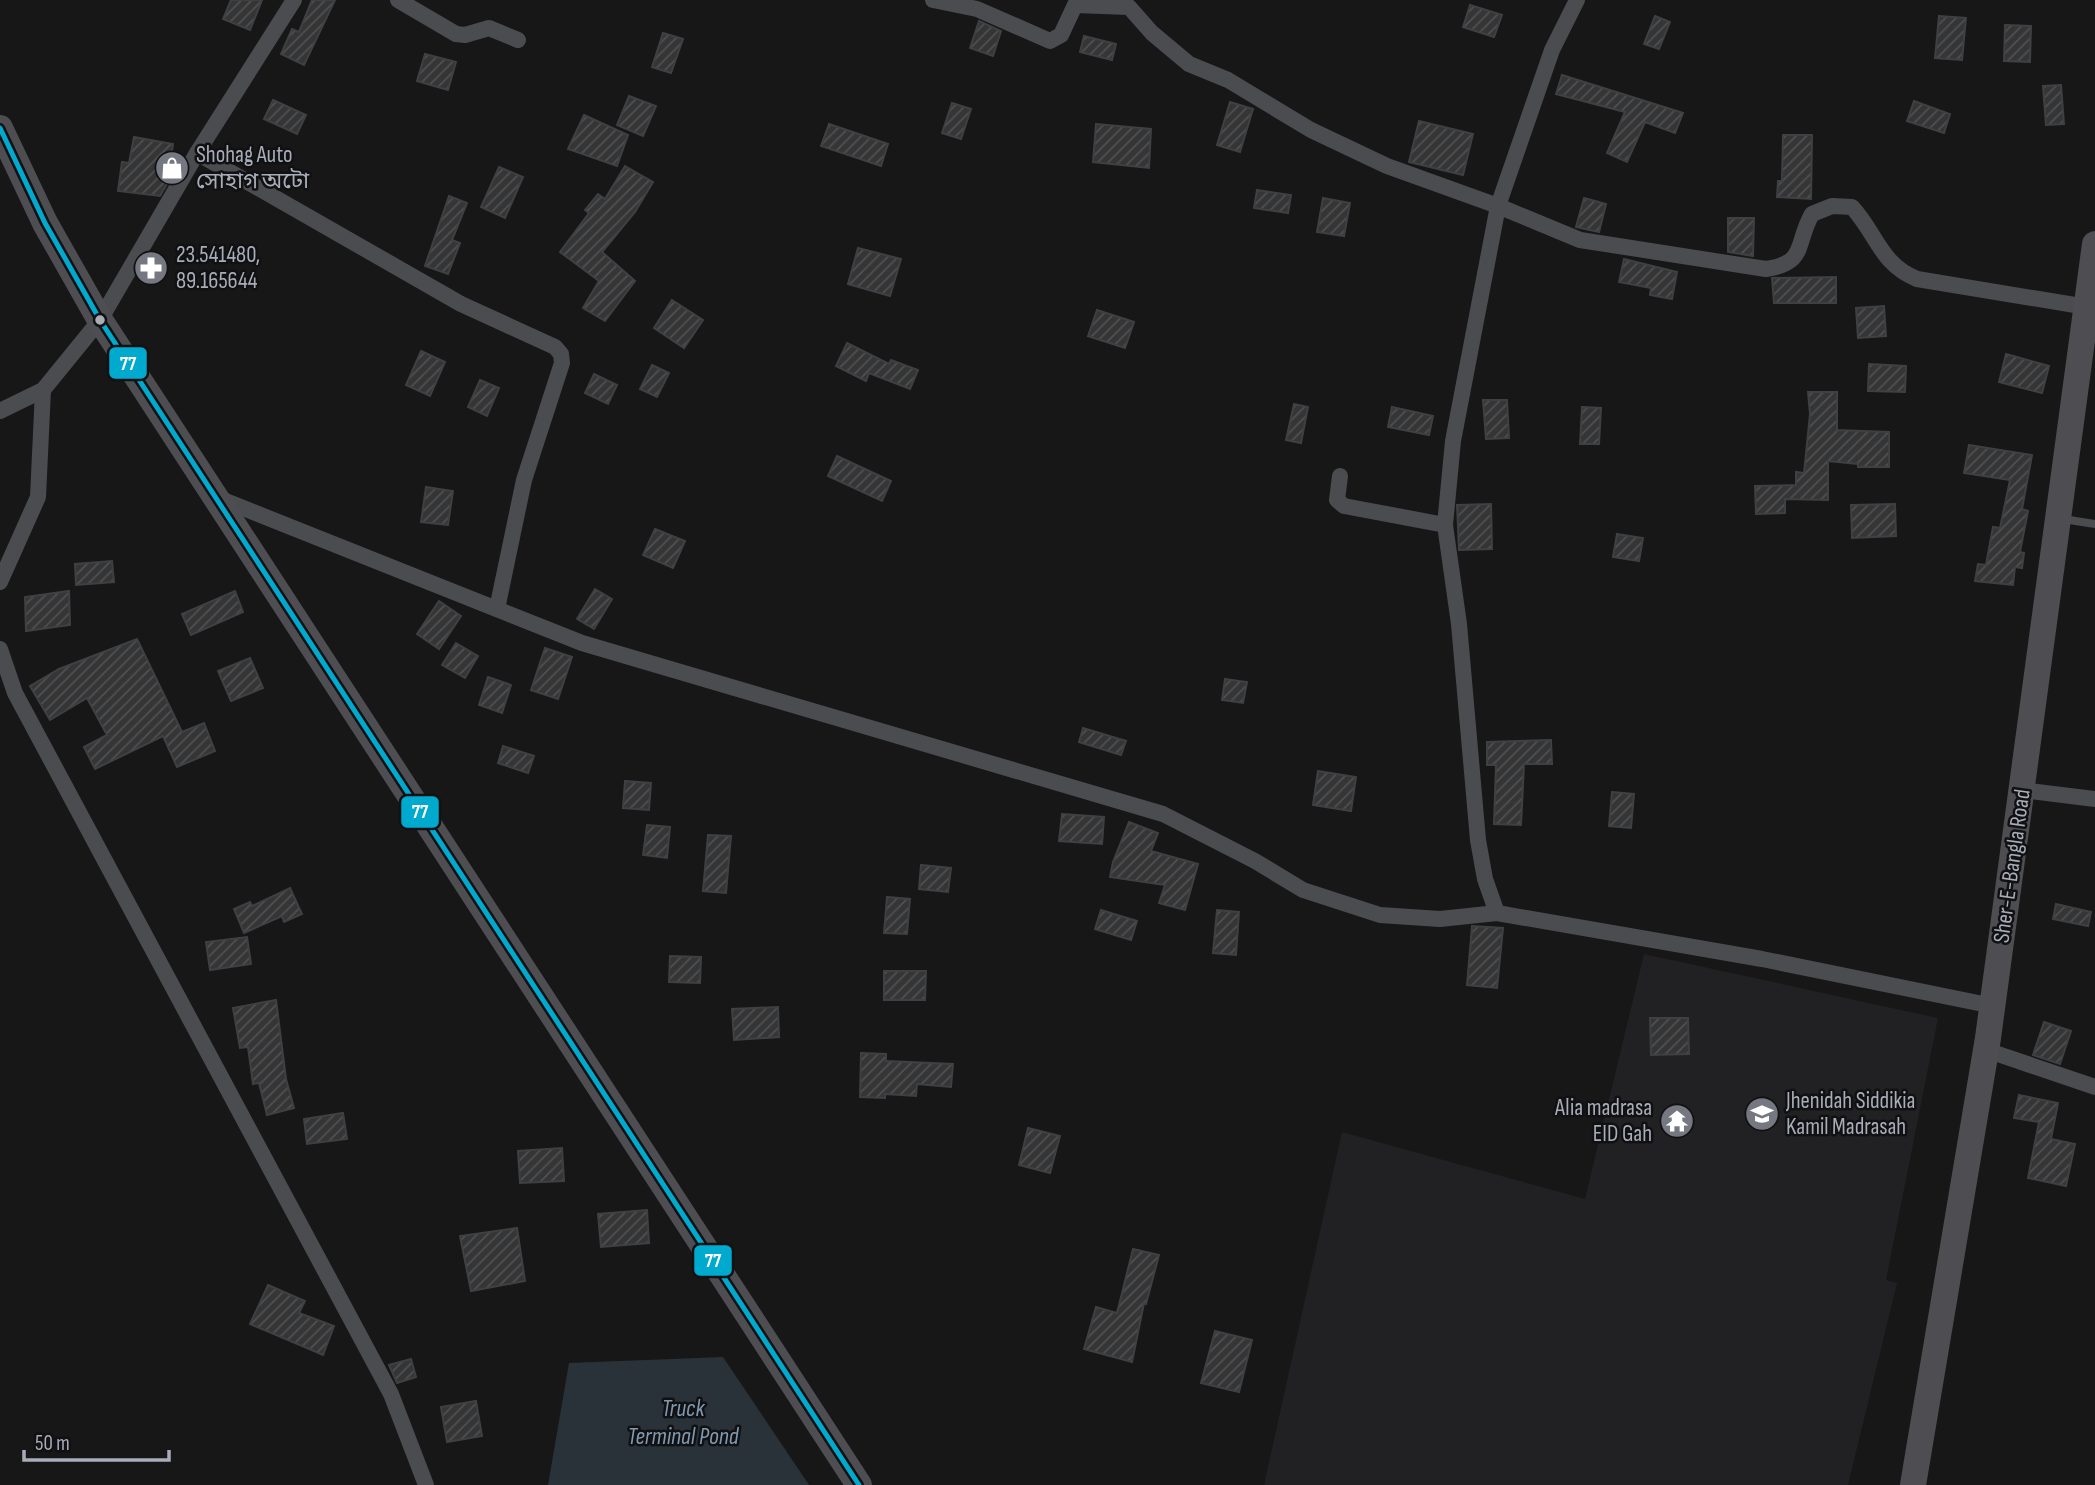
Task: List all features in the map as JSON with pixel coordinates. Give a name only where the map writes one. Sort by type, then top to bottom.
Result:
[{"type":"highway","points":[[0,128],[46,223],[100,320],[859,1485]]},
{"type":"highway","name":"Sher-E-Bangla Road","points":[[1913,1485],[1993,1006],[2093,276],[2095,244]]},
{"type":"street","points":[[0,411],[43,390],[100,320],[197,153],[294,0]]},
{"type":"street","points":[[398,0],[456,34],[465,35],[489,28],[517,40]]},
{"type":"street","points":[[933,0],[977,9],[1050,41],[1062,36],[1075,5],[1129,4],[1152,33],[1189,64],[1228,80],[1311,130],[1387,166],[1498,206],[1580,240],[1766,269],[1787,266],[1800,252],[1803,230],[1812,214],[1832,206],[1852,207],[1868,225],[1883,254],[1897,271],[1917,279],[2087,307]]},
{"type":"street","points":[[1497,913],[1485,879],[1478,840],[1459,624],[1445,525],[1453,441],[1498,206],[1552,50],[1577,0]]},
{"type":"street","points":[[197,153],[461,304],[555,347],[561,354],[562,363],[524,480],[497,609]]},
{"type":"street","points":[[0,582],[38,497],[43,390]]},
{"type":"street","points":[[1340,476],[1337,500],[1343,506],[1445,525]]},
{"type":"street","points":[[215,496],[582,643],[1163,814],[1255,861],[1303,890],[1380,915],[1440,919],[1497,913],[1762,959],[1993,1006]]},
{"type":"street","points":[[0,649],[15,694],[391,1394],[426,1485]]},
{"type":"street","points":[[2022,790],[2095,799]]},
{"type":"street","points":[[1986,1050],[2095,1087]]},
{"type":"lane","points":[[2059,519],[2095,524]]},
{"type":"shaded area","points":[[1644,954],[1938,1018],[1886,1280],[1897,1283],[1848,1485],[1264,1485],[1342,1132],[1585,1199]]},
{"type":"water","name":"Truck Terminal Pond","points":[[723,1357],[809,1485],[548,1485],[569,1363]]},
{"type":"building","points":[[231,0],[262,0],[250,30],[223,19]]},
{"type":"building","points":[[312,0],[335,0],[304,65],[281,54],[292,29],[299,32]]},
{"type":"building","points":[[1470,5],[1502,15],[1494,37],[1463,27]]},
{"type":"building","points":[[1655,16],[1670,22],[1659,49],[1644,44]]},
{"type":"building","points":[[1939,16],[1966,18],[1962,60],[1935,58]]},
{"type":"building","points":[[979,21],[1001,31],[993,56],[970,48]]},
{"type":"building","points":[[2005,25],[2031,26],[2030,62],[2004,61]]},
{"type":"building","points":[[663,33],[683,39],[671,73],[652,67]]},
{"type":"building","points":[[1084,36],[1116,44],[1112,60],[1080,52]]},
{"type":"building","points":[[425,54],[456,62],[448,90],[417,81]]},
{"type":"building","points":[[1562,75],[1683,113],[1675,133],[1645,122],[1627,162],[1607,153],[1625,112],[1556,94]]},
{"type":"building","points":[[2061,85],[2064,124],[2046,125],[2043,86]]},
{"type":"building","points":[[629,96],[656,106],[643,136],[617,125]]},
{"type":"building","points":[[273,100],[306,115],[297,134],[264,119]]},
{"type":"building","points":[[1914,101],[1950,114],[1944,133],[1907,121]]},
{"type":"building","points":[[1230,102],[1253,109],[1240,152],[1217,145]]},
{"type":"building","points":[[952,103],[971,109],[961,139],[942,133]]},
{"type":"building","points":[[584,115],[628,135],[617,166],[568,149]]},
{"type":"building","points":[[1419,121],[1473,134],[1463,175],[1409,162]]},
{"type":"building","points":[[829,124],[888,144],[881,166],[821,146]]},
{"type":"building","points":[[1096,124],[1151,129],[1149,168],[1093,162]]},
{"type":"building","points":[[1783,135],[1812,135],[1811,199],[1777,197],[1778,181],[1782,181]]},
{"type":"building","points":[[134,137],[173,144],[167,184],[160,196],[118,191],[122,162],[129,163]]},
{"type":"building","points":[[625,166],[653,182],[635,212],[602,252],[635,281],[605,321],[583,308],[599,281],[560,252],[589,213],[585,210],[598,194],[605,199]]},
{"type":"building","points":[[499,167],[523,177],[505,218],[481,207]]},
{"type":"building","points":[[1257,190],[1291,195],[1288,213],[1254,208]]},
{"type":"building","points":[[449,196],[467,203],[452,240],[460,243],[448,274],[425,266]]},
{"type":"building","points":[[1323,198],[1350,203],[1344,236],[1317,232]]},
{"type":"building","points":[[1584,198],[1606,204],[1599,232],[1576,227]]},
{"type":"building","points":[[1728,218],[1754,218],[1753,256],[1728,252]]},
{"type":"building","points":[[858,248],[901,259],[890,296],[848,284]]},
{"type":"building","points":[[1624,259],[1677,272],[1672,299],[1650,295],[1651,288],[1619,282]]},
{"type":"building","points":[[1836,277],[1836,303],[1774,303],[1772,278]]},
{"type":"building","points":[[672,300],[703,320],[684,348],[654,328]]},
{"type":"building","points":[[1884,306],[1886,336],[1858,338],[1856,308]]},
{"type":"building","points":[[1097,310],[1134,322],[1125,348],[1088,336]]},
{"type":"building","points":[[847,343],[889,364],[891,360],[918,370],[910,389],[869,373],[866,381],[836,366]]},
{"type":"building","points":[[421,351],[445,362],[430,396],[406,385]]},
{"type":"building","points":[[2006,354],[2049,366],[2042,393],[1999,382]]},
{"type":"building","points":[[1869,364],[1906,366],[1905,392],[1868,391]]},
{"type":"building","points":[[652,365],[669,373],[657,397],[640,389]]},
{"type":"building","points":[[594,374],[617,385],[608,404],[585,393]]},
{"type":"building","points":[[480,380],[499,388],[487,416],[468,407]]},
{"type":"building","points":[[1808,392],[1837,392],[1837,430],[1889,432],[1889,467],[1858,467],[1858,464],[1828,461],[1828,500],[1785,499],[1785,513],[1756,514],[1755,486],[1796,485],[1796,472],[1804,473],[1810,414]]},
{"type":"building","points":[[1483,400],[1507,400],[1509,438],[1486,439]]},
{"type":"building","points":[[1294,404],[1308,407],[1301,443],[1286,440]]},
{"type":"building","points":[[1392,407],[1433,416],[1429,435],[1388,427]]},
{"type":"building","points":[[1582,407],[1601,408],[1599,444],[1580,444]]},
{"type":"building","points":[[1969,445],[2032,455],[2022,509],[2028,511],[2020,552],[2024,553],[2022,568],[2015,567],[2013,585],[1975,581],[1978,564],[1986,565],[1993,527],[2000,528],[2010,480],[1964,473]]},
{"type":"building","points":[[837,456],[891,481],[882,501],[828,476]]},
{"type":"building","points":[[426,487],[453,491],[448,525],[421,522]]},
{"type":"building","points":[[1491,504],[1492,549],[1459,550],[1457,505]]},
{"type":"building","points":[[1895,504],[1896,536],[1852,538],[1851,505]]},
{"type":"building","points":[[655,529],[685,541],[673,568],[643,555]]},
{"type":"building","points":[[1617,534],[1643,538],[1639,561],[1613,557]]},
{"type":"building","points":[[112,561],[114,582],[76,585],[75,564]]},
{"type":"building","points":[[595,589],[612,599],[594,629],[577,619]]},
{"type":"building","points":[[69,591],[70,625],[26,631],[25,597]]},
{"type":"building","points":[[235,591],[243,612],[191,635],[182,614]]},
{"type":"building","points":[[439,601],[461,616],[439,649],[417,634]]},
{"type":"building","points":[[137,639],[182,732],[204,723],[215,751],[177,767],[163,736],[95,769],[84,747],[107,735],[87,698],[50,720],[30,686],[59,669]]},
{"type":"building","points":[[456,643],[478,656],[465,678],[442,665]]},
{"type":"building","points":[[545,648],[572,657],[558,699],[531,690]]},
{"type":"building","points":[[250,658],[263,688],[231,701],[218,671]]},
{"type":"building","points":[[488,677],[511,685],[502,713],[479,705]]},
{"type":"building","points":[[1225,679],[1247,682],[1243,703],[1222,700]]},
{"type":"building","points":[[1083,728],[1126,741],[1121,755],[1079,742]]},
{"type":"building","points":[[1551,740],[1552,764],[1524,764],[1521,825],[1494,824],[1496,765],[1487,765],[1487,742]]},
{"type":"building","points":[[503,746],[534,756],[528,773],[498,763]]},
{"type":"building","points":[[1318,771],[1356,777],[1351,811],[1313,805]]},
{"type":"building","points":[[625,781],[651,783],[649,810],[623,808]]},
{"type":"building","points":[[1612,792],[1634,794],[1631,828],[1609,826]]},
{"type":"building","points":[[1062,814],[1104,817],[1102,844],[1059,841]]},
{"type":"building","points":[[1129,822],[1158,833],[1151,851],[1198,864],[1185,910],[1159,903],[1165,885],[1110,877]]},
{"type":"building","points":[[647,825],[670,827],[667,858],[643,855]]},
{"type":"building","points":[[708,835],[731,836],[726,893],[703,891]]},
{"type":"building","points":[[921,865],[951,868],[948,892],[919,889]]},
{"type":"building","points":[[290,888],[302,914],[284,922],[282,916],[244,933],[234,909],[250,902],[252,906]]},
{"type":"building","points":[[887,897],[910,899],[907,934],[884,933]]},
{"type":"building","points":[[2056,904],[2091,912],[2088,926],[2053,919]]},
{"type":"building","points":[[1101,910],[1137,921],[1131,940],[1095,929]]},
{"type":"building","points":[[1217,910],[1239,912],[1236,955],[1213,953]]},
{"type":"building","points":[[1472,926],[1503,928],[1497,988],[1467,985]]},
{"type":"building","points":[[247,937],[251,964],[210,970],[206,942]]},
{"type":"building","points":[[670,956],[701,957],[700,983],[669,982]]},
{"type":"building","points":[[884,971],[926,971],[925,1000],[884,1000]]},
{"type":"building","points":[[276,1000],[286,1079],[294,1108],[267,1115],[259,1083],[253,1084],[248,1047],[240,1048],[233,1008]]},
{"type":"building","points":[[778,1007],[779,1037],[734,1040],[732,1009]]},
{"type":"building","points":[[1650,1018],[1688,1018],[1689,1054],[1651,1055]]},
{"type":"building","points":[[2044,1022],[2071,1031],[2060,1064],[2033,1055]]},
{"type":"building","points":[[861,1053],[886,1054],[886,1061],[953,1064],[951,1087],[917,1084],[916,1096],[885,1094],[885,1098],[860,1097]]},
{"type":"building","points":[[2019,1095],[2058,1103],[2051,1139],[2075,1144],[2066,1186],[2028,1178],[2039,1122],[2014,1118]]},
{"type":"building","points":[[343,1113],[347,1139],[307,1144],[304,1119]]},
{"type":"building","points":[[1028,1128],[1060,1136],[1050,1173],[1019,1165]]},
{"type":"building","points":[[562,1148],[564,1181],[520,1183],[518,1151]]},
{"type":"building","points":[[647,1210],[649,1243],[601,1247],[598,1214]]},
{"type":"building","points":[[517,1228],[525,1281],[471,1291],[460,1236]]},
{"type":"building","points":[[1133,1249],[1159,1255],[1146,1304],[1144,1303],[1132,1362],[1084,1349],[1096,1307],[1117,1313]]},
{"type":"building","points":[[268,1285],[305,1301],[299,1313],[334,1326],[323,1355],[250,1324]]},
{"type":"building","points":[[1215,1331],[1252,1340],[1239,1392],[1201,1383]]},
{"type":"building","points":[[411,1359],[416,1377],[397,1383],[389,1365]]},
{"type":"building","points":[[476,1401],[482,1436],[447,1442],[441,1407]]},
{"type":"transit line","name":"77","points":[[0,128],[45,223],[100,320],[859,1485]]},
{"type":"place","name":"Shohag Auto সোহাগ অটো","points":[[172,168]]},
{"type":"place","name":"23.541480, 89.165644","points":[[151,268]]},
{"type":"place","name":"Jhenidah Siddikia Kamil Madrasah","points":[[1762,1114]]},
{"type":"place","name":"Alia madrasa EID Gah","points":[[1677,1121]]}]
